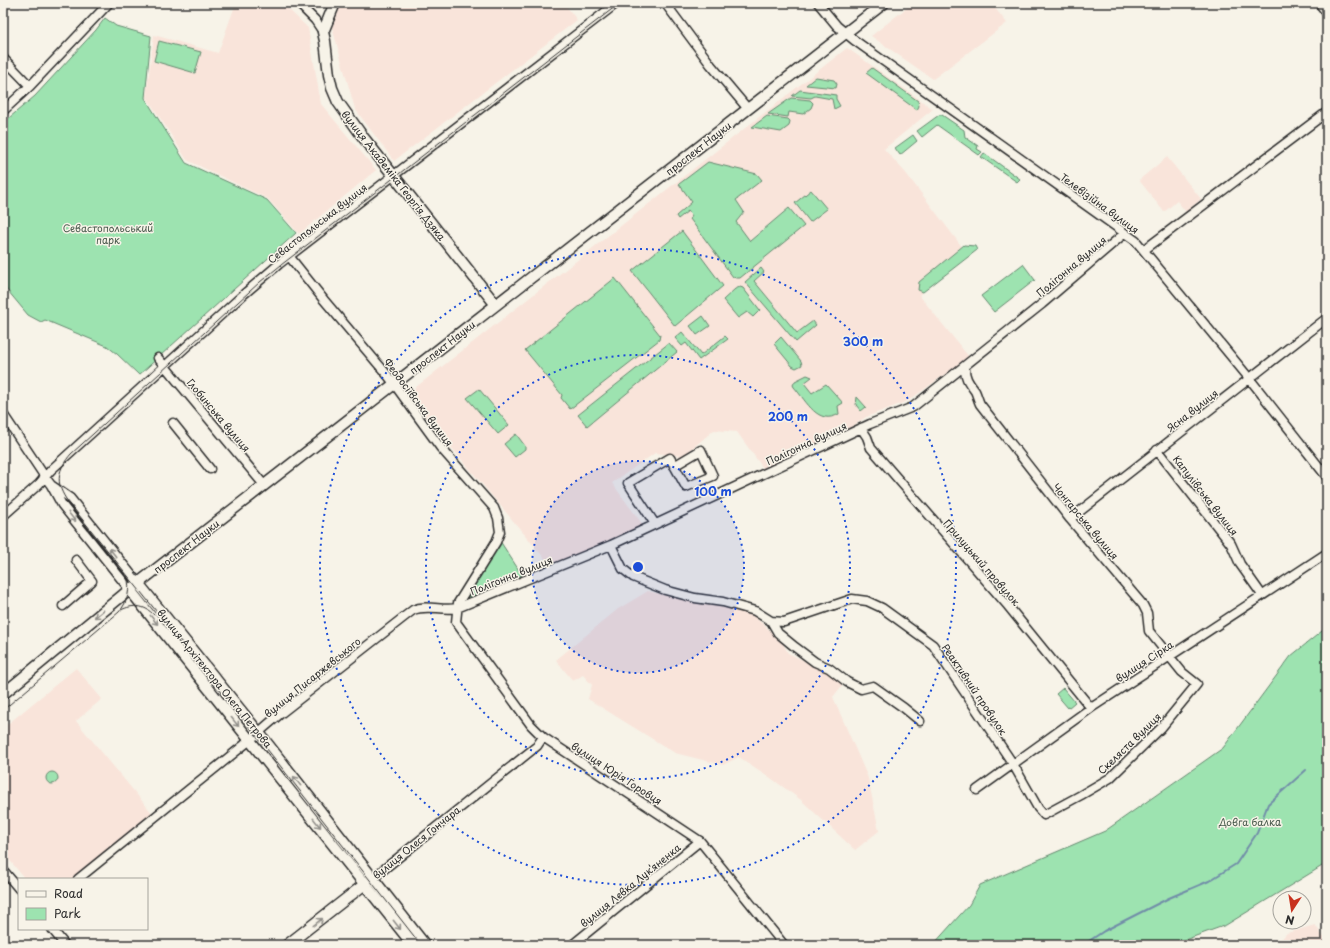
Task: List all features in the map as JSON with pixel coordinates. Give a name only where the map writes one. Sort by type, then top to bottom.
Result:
[{"type":"main road","points":[[323,32],[335,3]]},
{"type":"main road","name":"проспект Науки","points":[[3,694],[138,583],[884,3]]},
{"type":"main road","name":"вулиця Академіка Георгія Дзяка","points":[[323,32],[329,75],[332,88],[338,102],[363,137],[496,305]]},
{"type":"main road","name":"вулиця Архітектора Олега Петрова","points":[[138,583],[259,733],[369,881],[413,945]]},
{"type":"main road","name":"вулиця Архітектора Олега Петрова","points":[[130,590],[250,740],[425,945]]},
{"type":"main road","name":"вулиця Олеся Гончара","points":[[287,945],[369,881]]},
{"type":"street","points":[[3,111],[30,86],[109,3]]},
{"type":"street","points":[[298,3],[315,20],[323,32]]},
{"type":"street","name":"Севастопольська вулиця","points":[[3,516],[165,366],[289,256],[617,3]]},
{"type":"street","points":[[666,3],[711,65],[748,109]]},
{"type":"street","name":"Телевізійна вулиця","points":[[818,3],[830,19],[846,33],[1136,240],[1249,378],[1327,477]]},
{"type":"street","points":[[1320,3],[1327,13]]},
{"type":"street","points":[[3,58],[30,86]]},
{"type":"street","points":[[1144,250],[1327,112]]},
{"type":"street","name":"Полігонна вулиця","points":[[456,608],[611,545],[861,428],[913,407],[1042,304],[1125,233]]},
{"type":"street","name":"Феодосіївська вулиця","points":[[289,256],[394,385],[440,447],[494,508],[498,518],[500,532],[496,542],[462,594],[456,608]]},
{"type":"street","name":"Ясна вулиця","points":[[1070,519],[1327,318]]},
{"type":"street","name":"Глобинська вулиця","points":[[158,358],[264,485]]},
{"type":"street","name":"Чонгарська вулиця","points":[[964,366],[964,373],[968,384],[975,392],[980,404],[1070,519],[1143,605],[1147,613],[1149,631],[1182,672],[1197,684]]},
{"type":"street","name":"вулиця Архітектора Олега Петрова","points":[[3,414],[51,485],[70,498],[138,583]]},
{"type":"street","points":[[173,423],[210,469]]},
{"type":"street","name":"Прилуцький провулок","points":[[861,428],[867,437],[871,448],[1008,606],[1091,708]]},
{"type":"street","points":[[655,524],[628,483],[670,458],[674,466],[686,487],[713,476],[701,450],[674,466]]},
{"type":"street","name":"Капулівська вулиця","points":[[1157,450],[1231,544],[1240,564],[1262,595]]},
{"type":"street","points":[[51,485],[62,505],[130,590]]},
{"type":"street","points":[[611,545],[622,569],[633,577],[665,590],[695,598],[723,602],[755,611],[771,621],[778,634],[815,662],[829,668],[847,682],[861,689],[873,686],[920,721]]},
{"type":"street","name":"вулиця Сірка","points":[[977,790],[1091,708],[1327,553]]},
{"type":"street","points":[[63,606],[92,581],[76,560]]},
{"type":"street","name":"Реактивний провулок","points":[[771,621],[784,622],[852,600],[867,601],[882,608],[933,645],[1013,764],[1044,816]]},
{"type":"street","name":"вулиця Писаржевського","points":[[79,878],[302,697],[413,610],[420,607],[448,610],[456,608]]},
{"type":"street","name":"вулиця Юрія Горовця","points":[[456,608],[456,622],[531,725],[543,737],[700,841],[784,945]]},
{"type":"street","name":"Скеляста вулиця","points":[[1044,816],[1110,778],[1161,728],[1197,684]]},
{"type":"street","name":"вулиця Олеся Гончара","points":[[369,881],[536,746],[543,737]]},
{"type":"street","name":"вулиця Левка Лукʼяненка","points":[[572,945],[700,841]]},
{"type":"street","points":[[3,870],[18,888]]},
{"type":"street","points":[[53,930],[65,945]]},
{"type":"shaded area","points":[[236,3],[282,3],[308,28],[321,104],[376,170],[299,234],[268,199],[187,160],[146,96],[154,35],[218,53]]},
{"type":"shaded area","points":[[341,3],[564,3],[577,20],[394,161],[355,109],[332,27]]},
{"type":"shaded area","points":[[913,3],[991,3],[1007,23],[933,79],[871,36]]},
{"type":"shaded area","points":[[847,48],[933,109],[884,149],[905,172],[969,256],[919,295],[969,357],[908,401],[866,417],[847,430],[763,468],[737,432],[714,430],[683,456],[655,453],[612,483],[643,525],[551,566],[410,398],[411,391]]},
{"type":"shaded area","points":[[1167,157],[1201,199],[1186,212],[1177,201],[1164,212],[1139,180]]},
{"type":"shaded area","points":[[648,591],[750,613],[781,640],[788,653],[830,673],[844,683],[833,697],[868,778],[879,831],[855,850],[801,800],[739,757],[723,765],[675,753],[588,699],[592,685],[583,675],[573,681],[556,660],[618,609]]},
{"type":"shaded area","points":[[76,668],[102,699],[76,721],[152,813],[74,878],[24,878],[3,852],[3,728]]},
{"type":"shaded area","points":[[1315,925],[1327,942],[1327,945],[1276,945],[1287,933],[1298,930],[1312,930],[1312,926]]},
{"type":"green space","name":"Севастопольський парк","points":[[105,18],[116,26],[151,36],[145,98],[186,163],[267,200],[296,233],[139,375],[107,346],[45,320],[41,322],[28,315],[3,285],[3,123],[35,96],[96,30]]},
{"type":"green space","points":[[159,41],[201,52],[195,73],[154,61]]},
{"type":"green space","points":[[872,68],[918,101],[919,106],[917,110],[866,73]]},
{"type":"green space","points":[[816,77],[834,80],[837,84],[836,88],[806,85]]},
{"type":"green space","points":[[800,90],[836,95],[836,99],[840,106],[834,109],[832,99],[815,96],[811,98],[792,96]]},
{"type":"green space","points":[[791,98],[810,100],[813,103],[811,108],[803,114],[789,112],[788,117],[768,114]]},
{"type":"green space","points":[[939,115],[942,115],[964,130],[965,137],[978,146],[977,149],[982,152],[979,155],[937,125],[922,137],[917,131]]},
{"type":"green space","points":[[767,116],[788,119],[790,121],[789,126],[781,132],[752,127]]},
{"type":"green space","points":[[913,135],[917,141],[900,155],[895,148]]},
{"type":"green space","points":[[984,153],[1020,179],[1017,182],[981,157]]},
{"type":"green space","points":[[708,162],[757,174],[762,180],[736,200],[744,212],[736,222],[750,241],[789,208],[804,226],[740,278],[733,277],[690,219],[692,216],[688,211],[678,219],[676,216],[692,202],[679,184]]},
{"type":"green space","points":[[811,190],[827,209],[810,222],[795,203]]},
{"type":"green space","points":[[682,231],[723,286],[675,326],[632,271]]},
{"type":"green space","points":[[964,245],[975,246],[977,250],[923,292],[918,290],[919,282]]},
{"type":"green space","points":[[1023,264],[1035,280],[994,312],[981,296]]},
{"type":"green space","points":[[761,268],[764,272],[754,281],[797,333],[813,321],[816,325],[796,342],[745,282]]},
{"type":"green space","points":[[615,278],[660,335],[659,340],[570,409],[561,398],[562,395],[525,350]]},
{"type":"green space","points":[[740,287],[743,288],[760,310],[753,317],[747,312],[738,318],[723,300],[735,289]]},
{"type":"green space","points":[[703,316],[710,326],[697,335],[690,326]]},
{"type":"green space","points":[[682,332],[701,355],[725,336],[728,339],[699,360],[686,343],[682,346],[675,338]]},
{"type":"green space","points":[[781,337],[801,361],[802,365],[796,368],[792,366],[774,344]]},
{"type":"green space","points":[[669,343],[677,352],[587,426],[578,415]]},
{"type":"green space","points":[[807,375],[812,377],[804,383],[812,393],[826,384],[843,403],[838,406],[839,414],[832,417],[825,417],[819,415],[808,405],[793,385],[795,381]]},
{"type":"green space","points":[[479,389],[509,425],[498,434],[467,398]]},
{"type":"green space","points":[[857,397],[866,407],[861,411],[856,405]]},
{"type":"green space","points":[[516,434],[525,446],[525,449],[515,457],[504,444]]},
{"type":"green space","points":[[500,541],[522,575],[464,601]]},
{"type":"green space","name":"Довга балка","points":[[1327,627],[1327,863],[1283,890],[1272,890],[1272,897],[1226,925],[1171,945],[933,945],[969,905],[980,885],[1105,831],[1223,748],[1291,656]]},
{"type":"green space","points":[[1063,688],[1075,702],[1068,708],[1056,694]]},
{"type":"green space","points":[[52,772],[56,774],[58,778],[56,782],[52,784],[48,782],[46,778],[48,774]]},
{"type":"waterway","points":[[1083,945],[1104,931],[1169,898],[1209,881],[1236,864],[1257,833],[1268,804],[1306,770]]},
{"type":"tram line","points":[[421,945],[256,735],[66,499],[60,487],[59,481],[61,470],[71,454],[260,282],[620,3]]},
{"type":"tram line","points":[[3,710],[119,612],[127,600],[129,590],[127,576]]},
{"type":"tram line","points":[[121,610],[139,606],[147,609],[154,615]]}]
